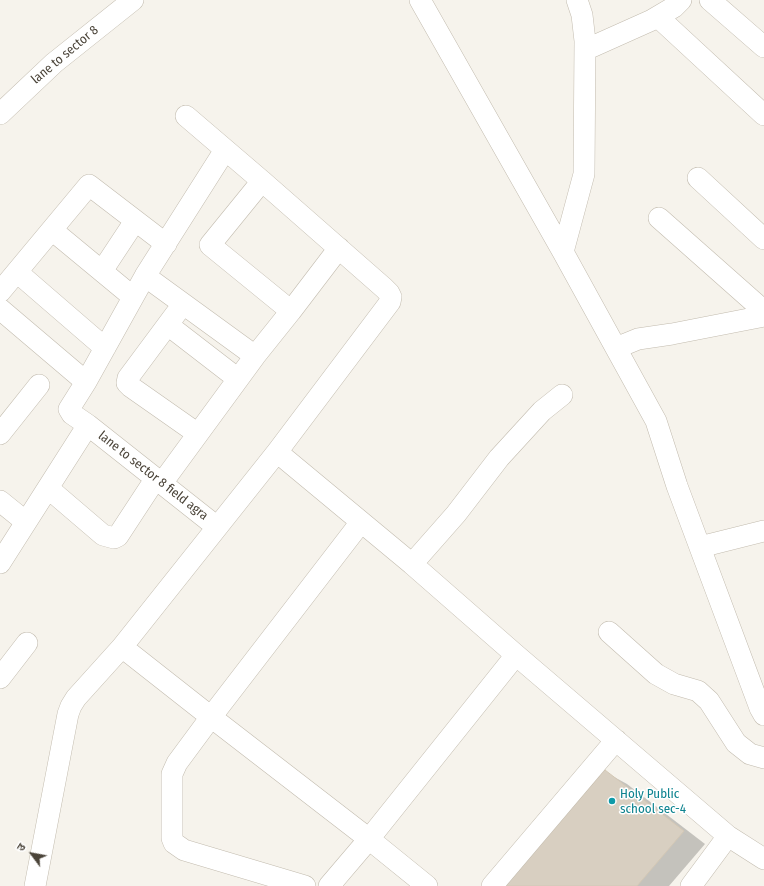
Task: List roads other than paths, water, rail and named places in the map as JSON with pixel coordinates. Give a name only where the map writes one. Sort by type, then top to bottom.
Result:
[{"type":"street","name":"lane to sector 8","points":[[0,114],[54,62],[133,0]]},
{"type":"street","points":[[420,0],[564,252],[656,421],[677,486],[760,708],[764,715]]},
{"type":"street","points":[[564,252],[584,174],[585,29],[577,0]]},
{"type":"street","points":[[585,50],[658,17],[674,7],[681,0]]},
{"type":"street","points":[[710,0],[764,47]]},
{"type":"street","points":[[658,17],[764,115]]},
{"type":"street","points":[[35,886],[68,714],[76,698],[122,647],[277,452],[390,302],[391,298],[389,293],[339,248],[186,116]]},
{"type":"street","points":[[0,309],[86,382],[145,276],[225,150]]},
{"type":"street","points":[[698,178],[764,239]]},
{"type":"street","points":[[262,181],[210,245],[292,311]]},
{"type":"street","points":[[0,292],[89,185],[166,244]]},
{"type":"street","points":[[659,218],[764,311]]},
{"type":"street","points":[[102,271],[135,221]]},
{"type":"street","points":[[52,230],[133,297]]},
{"type":"street","points":[[48,488],[103,535],[108,538],[118,536],[159,481],[198,434],[255,356],[292,311],[339,248]]},
{"type":"street","points":[[17,272],[105,348]]},
{"type":"street","points":[[145,276],[255,356]]},
{"type":"street","points":[[183,304],[128,378],[127,383],[198,434]]},
{"type":"street","points":[[616,348],[638,339],[764,316]]},
{"type":"street","points":[[168,325],[238,379]]},
{"type":"street","name":"lane to sector 8 field agra","points":[[86,382],[69,408],[72,414],[217,527]]},
{"type":"street","points":[[0,434],[39,385]]},
{"type":"street","points":[[412,564],[456,514],[499,458],[542,411],[562,395]]},
{"type":"street","points":[[0,563],[88,425]]},
{"type":"street","points":[[277,452],[412,564],[728,836],[764,859]]},
{"type":"street","points":[[0,501],[26,522]]},
{"type":"street","points":[[305,886],[184,850],[174,843],[172,838],[172,774],[177,764],[211,717],[361,522]]},
{"type":"street","points":[[700,547],[764,531]]},
{"type":"street","points":[[609,632],[656,674],[674,684],[698,691],[709,701],[736,743],[750,754],[764,758]]},
{"type":"street","points":[[0,678],[27,643]]},
{"type":"street","points":[[122,647],[369,839],[427,886]]},
{"type":"street","points":[[329,886],[369,839],[516,655]]},
{"type":"street","points":[[492,886],[616,740]]},
{"type":"street","points":[[691,886],[728,836]]},
{"type":"place","name":"Holy Public school sec-4","points":[[612,801]]}]
